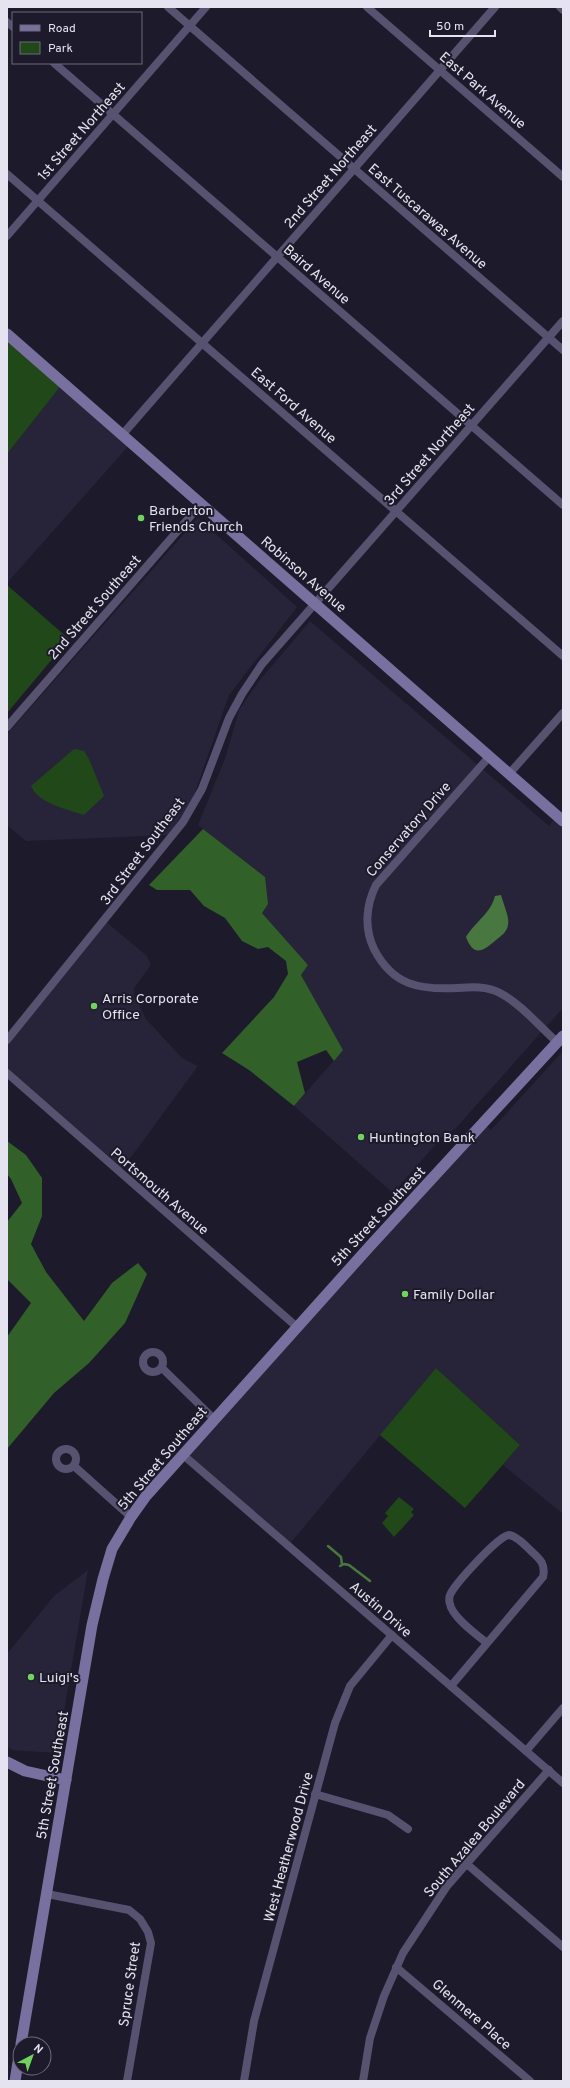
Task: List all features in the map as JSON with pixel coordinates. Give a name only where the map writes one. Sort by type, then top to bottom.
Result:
[{"type":"main road","name":"Robinson Avenue","points":[[7,334],[563,821]]},
{"type":"main road","name":"5th Street Southeast","points":[[22,2036],[92,1625],[102,1579],[112,1549],[130,1517],[182,1454],[560,1039]]},
{"type":"main road","points":[[7,1762],[25,1771],[66,1780]]},
{"type":"street","name":"East Tuscarawas Avenue","points":[[168,7],[563,350]]},
{"type":"street","name":"1st Street Northeast","points":[[7,236],[206,7]]},
{"type":"street","name":"East Park Avenue","points":[[368,7],[563,177]]},
{"type":"street","name":"2nd Street Northeast","points":[[122,435],[354,168],[441,71],[495,7]]},
{"type":"street","points":[[560,7],[563,10]]},
{"type":"street","name":"Baird Avenue","points":[[55,64],[563,505]]},
{"type":"street","name":"East Ford Avenue","points":[[7,174],[563,656]]},
{"type":"street","name":"3rd Street Northeast","points":[[316,605],[563,321]]},
{"type":"street","name":"2nd Street Southeast","points":[[7,727],[201,504]]},
{"type":"street","name":"3rd Street Southeast","points":[[7,1040],[184,822],[202,789],[229,718],[242,694],[262,664],[316,605]]},
{"type":"street","points":[[509,774],[563,713]]},
{"type":"street","name":"Conservatory Drive","points":[[489,756],[376,885],[370,898],[367,914],[368,929],[372,944],[379,958],[397,977],[409,984],[422,988],[473,987],[500,993],[560,1039]]},
{"type":"street","name":"Portsmouth Avenue","points":[[7,1073],[271,1306],[297,1327]]},
{"type":"street","points":[[162,1368],[214,1419]]},
{"type":"street","name":"Austin Drive","points":[[182,1454],[563,1783]]},
{"type":"street","points":[[74,1466],[130,1517]]},
{"type":"street","points":[[451,1686],[487,1644],[543,1577],[545,1569],[542,1561],[516,1538],[510,1535],[501,1537],[485,1552],[450,1595],[450,1605],[456,1616],[487,1644]]},
{"type":"street","name":"West Heatherwood Drive","points":[[244,2081],[254,2021],[335,1723],[345,1696],[355,1679],[392,1635]]},
{"type":"street","points":[[526,1751],[563,1708]]},
{"type":"street","name":"South Azalea Boulevard","points":[[363,2081],[370,2038],[396,1967],[434,1905],[448,1886],[468,1865],[549,1770]]},
{"type":"street","points":[[315,1794],[388,1815],[408,1829]]},
{"type":"street","points":[[468,1865],[563,1947]]},
{"type":"street","name":"Spruce Street","points":[[47,1894],[129,1910],[140,1919],[148,1932],[151,1942],[127,2081]]},
{"type":"street","name":"Glenmere Place","points":[[396,1967],[530,2081]]},
{"type":"shaded area","points":[[63,383],[131,443],[7,583],[7,454]]},
{"type":"shaded area","points":[[198,518],[297,607],[229,695],[192,801],[169,835],[26,841],[7,825],[7,734]]},
{"type":"shaded area","points":[[310,621],[549,826],[557,815],[563,821],[563,1008],[455,1129],[442,1137],[393,1193],[294,1106],[343,1050],[301,975],[308,965],[262,913],[265,877],[198,825],[226,756],[239,710],[259,681]]},
{"type":"shaded area","points":[[203,829],[265,877],[268,904],[262,913],[308,965],[301,975],[343,1050],[334,1061],[326,1050],[297,1062],[305,1093],[294,1106],[249,1070],[222,1053],[274,997],[288,974],[286,961],[268,947],[258,949],[242,941],[225,918],[204,906],[190,890],[157,890],[149,885]]},
{"type":"shaded area","points":[[501,895],[508,918],[506,930],[487,947],[479,950],[472,948],[466,937],[490,907],[495,896]]},
{"type":"shaded area","points":[[105,921],[147,956],[151,965],[134,988],[134,995],[146,1019],[182,1058],[198,1066],[120,1172],[7,1073],[7,1040]]},
{"type":"shaded area","points":[[563,1051],[563,1514],[503,1465],[520,1445],[436,1368],[288,1546],[182,1454],[483,1123],[491,1130]]},
{"type":"shaded area","points":[[7,1141],[26,1155],[42,1178],[42,1216],[31,1244],[46,1272],[84,1321],[112,1283],[138,1263],[147,1274],[125,1323],[89,1363],[54,1393],[7,1449],[7,1337],[31,1303],[7,1279],[7,1222],[22,1203],[11,1179],[7,1174]]},
{"type":"shaded area","points":[[88,1570],[57,1753],[12,1750],[7,1746],[7,1654],[54,1596]]},
{"type":"green space","points":[[7,334],[63,383],[7,454]]},
{"type":"green space","points":[[7,585],[69,639],[7,713]]},
{"type":"green space","points":[[74,749],[84,751],[89,759],[104,796],[84,815],[47,802],[35,792],[31,786]]},
{"type":"green space","points":[[436,1368],[520,1445],[465,1508],[380,1435]]},
{"type":"green space","points":[[399,1497],[414,1509],[411,1512],[414,1515],[394,1537],[382,1523],[388,1516],[385,1513]]},
{"type":"waterway","points":[[328,1546],[341,1557],[342,1565]]},
{"type":"waterway","points":[[340,1566],[344,1564],[349,1565],[370,1581]]},
{"type":"place","name":"Barberton Friends Church","points":[[141,518]]},
{"type":"place","name":"Arris Corporate Office","points":[[94,1006]]},
{"type":"place","name":"Huntington Bank","points":[[361,1137]]},
{"type":"place","name":"Family Dollar","points":[[405,1294]]},
{"type":"place","name":"Luigi's","points":[[31,1677]]}]
